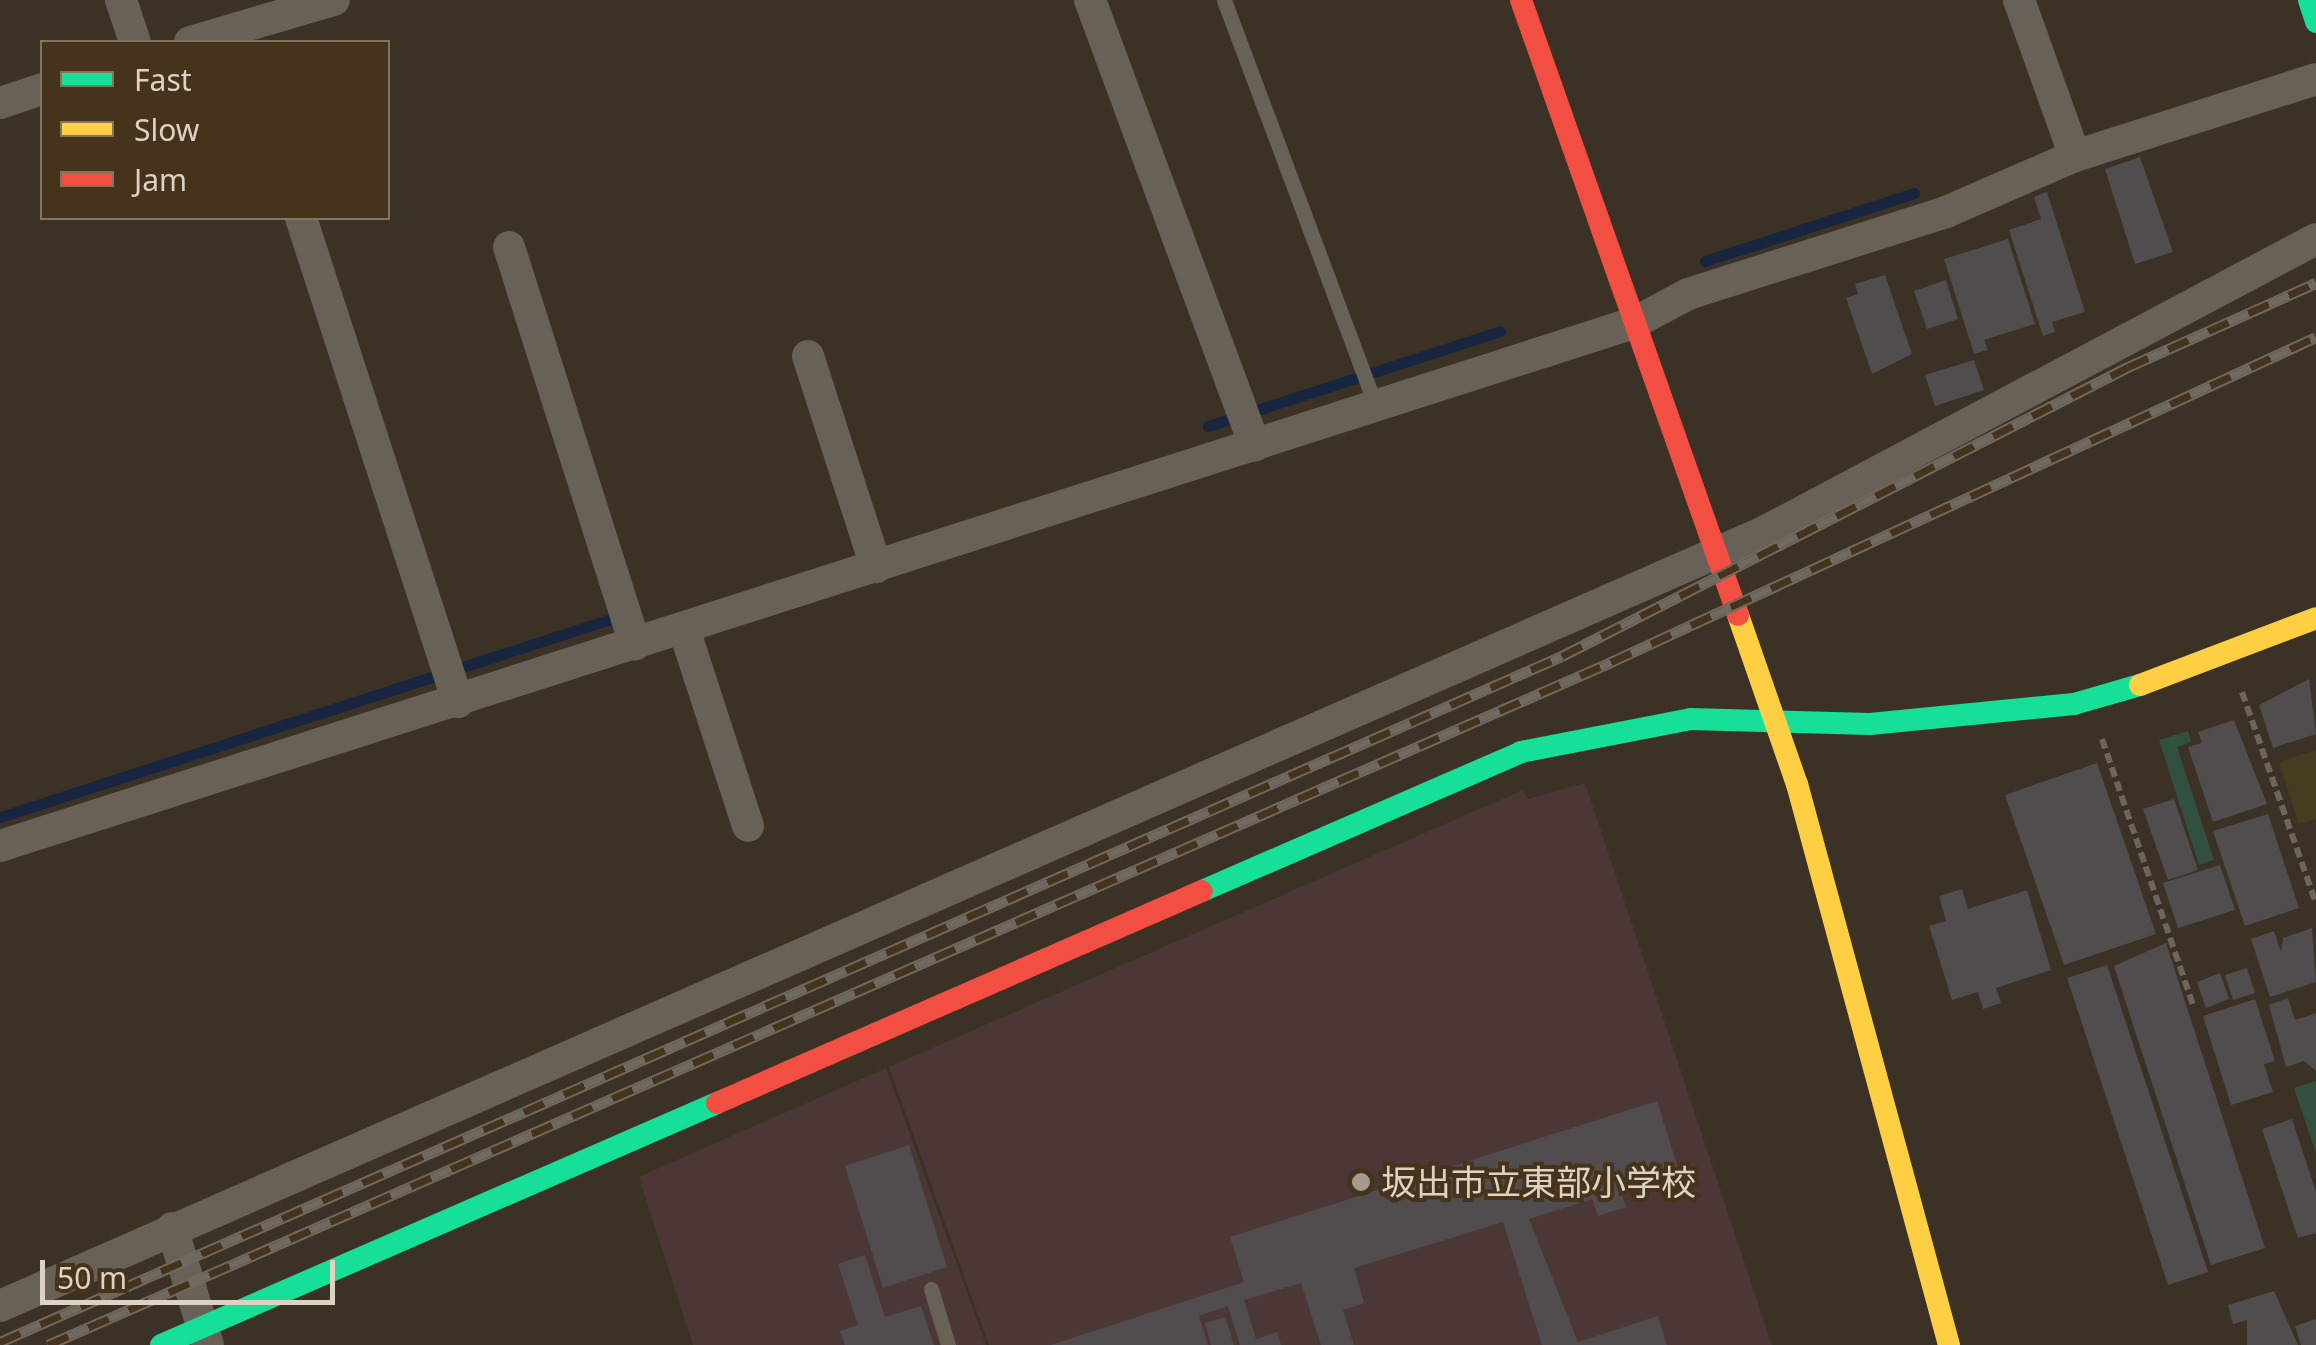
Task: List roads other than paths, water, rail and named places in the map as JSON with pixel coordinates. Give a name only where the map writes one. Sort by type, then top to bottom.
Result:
[{"type":"street","points":[[121,0],[134,40]]},
{"type":"street","points":[[195,40],[238,23],[334,0]]},
{"type":"street","points":[[1090,0],[1248,426]]},
{"type":"street","points":[[1521,0],[1773,721],[1854,972],[1949,1345]]},
{"type":"street","points":[[2020,0],[2075,156]]},
{"type":"street","points":[[2309,0],[2316,22]]},
{"type":"street","points":[[0,846],[457,699],[628,624],[684,629],[876,567],[1248,426],[1634,323],[1688,294],[1946,212],[2075,156],[2316,78]]},
{"type":"street","points":[[0,103],[40,90]]},
{"type":"street","points":[[302,220],[457,699]]},
{"type":"street","points":[[0,1306],[1715,554],[2316,239]]},
{"type":"street","points":[[509,247],[628,624]]},
{"type":"street","points":[[808,356],[876,567]]},
{"type":"street","points":[[162,1345],[205,1336],[1521,752],[1636,724],[1990,717],[2074,704],[2230,654],[2316,618]]},
{"type":"street","points":[[684,629],[748,826]]},
{"type":"street","points":[[172,1228],[205,1336]]},
{"type":"lane","points":[[1224,0],[1372,396]]},
{"type":"lane","points":[[931,1289],[948,1345]]},
{"type":"waterway","points":[[1705,261],[1914,193]]},
{"type":"waterway","points":[[1208,426],[1500,331]]},
{"type":"waterway","points":[[0,817],[614,618]]},
{"type":"railway","points":[[0,1342],[1562,656],[2128,367],[2316,283]]},
{"type":"railway","points":[[48,1345],[1611,662],[2316,337]]},
{"type":"place","name":"坂出市立東部小学校","points":[[1361,1182]]}]
